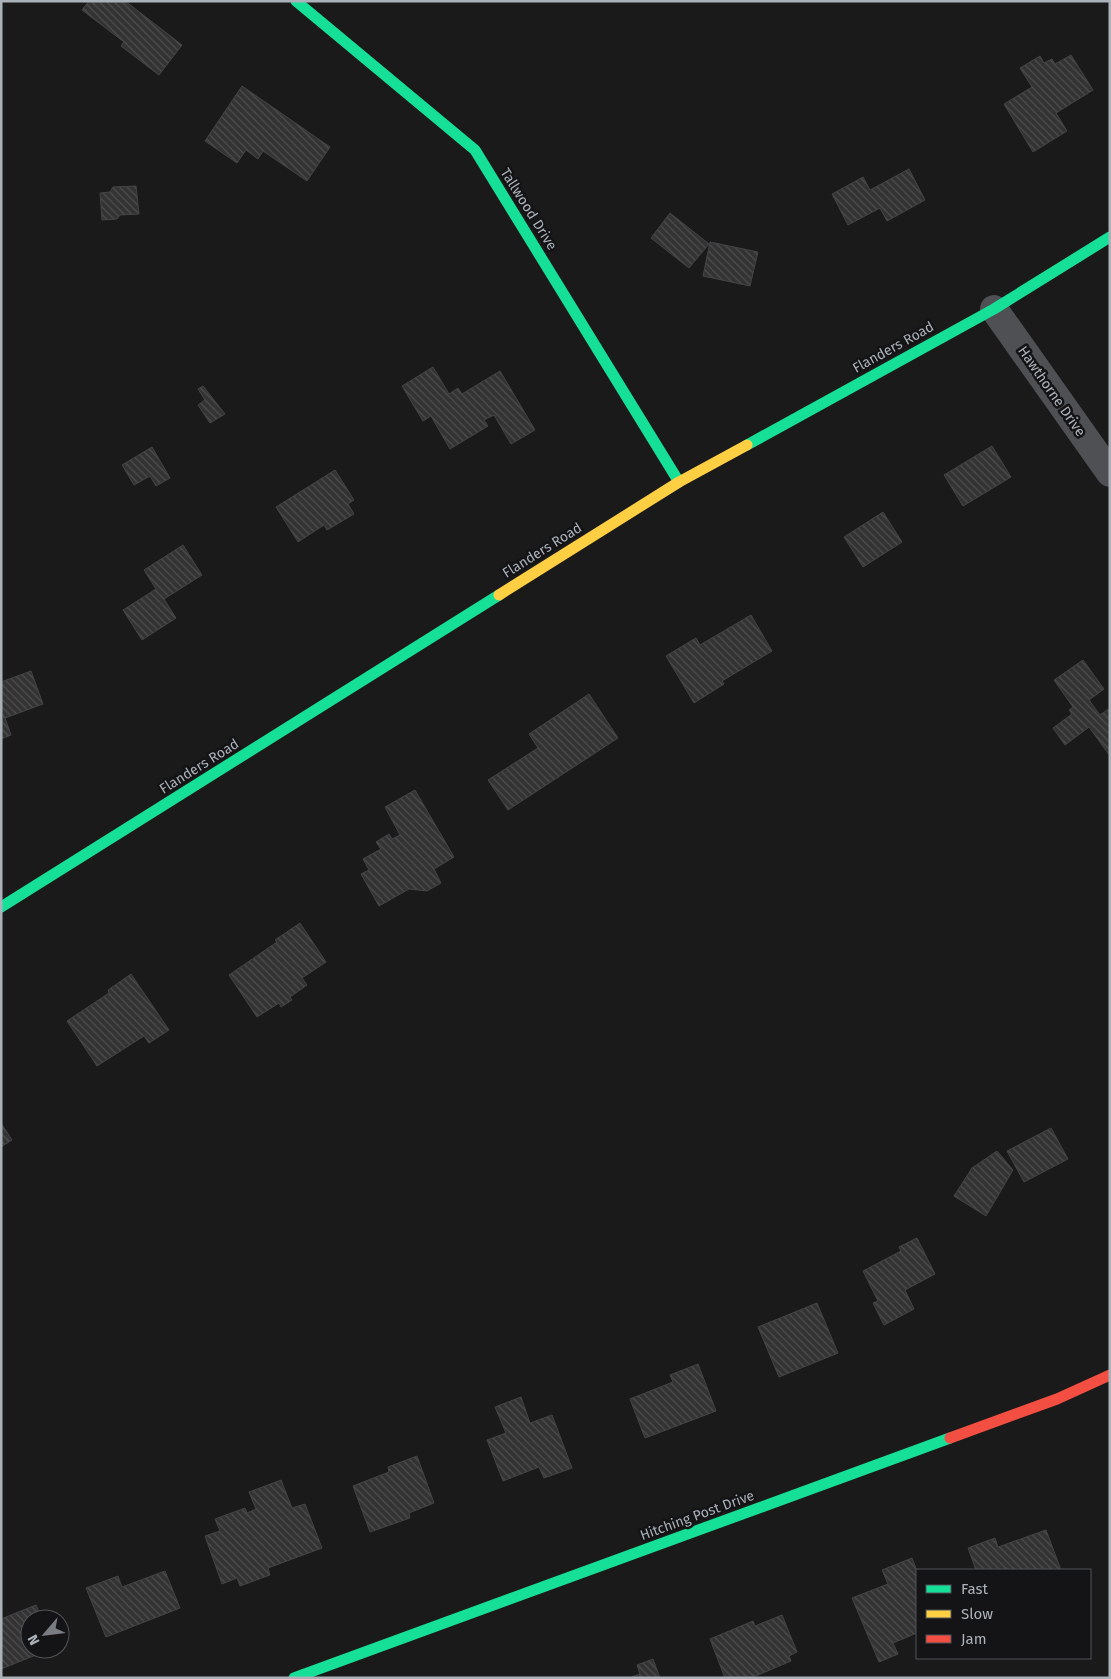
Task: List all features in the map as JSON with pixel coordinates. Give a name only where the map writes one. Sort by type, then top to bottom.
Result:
[{"type":"street","name":"Tallwood Drive","points":[[296,1],[475,150],[679,482]]},
{"type":"street","name":"Flanders Road","points":[[1,907],[679,482],[994,309],[1110,237]]},
{"type":"street","name":"Hawthorne Drive","points":[[994,309],[1110,473]]},
{"type":"street","name":"Hitching Post Drive","points":[[294,1678],[1057,1399],[1110,1376]]},
{"type":"building","points":[[89,1],[125,1],[182,45],[159,75],[121,46],[124,42],[82,10]]},
{"type":"building","points":[[1071,55],[1093,90],[1056,113],[1067,131],[1033,152],[1004,104],[1032,87],[1020,68],[1040,56],[1044,63],[1052,59],[1055,64]]},
{"type":"building","points":[[242,86],[330,147],[307,181],[263,151],[258,159],[246,150],[237,163],[205,141]]},
{"type":"building","points":[[909,169],[925,200],[887,221],[880,208],[848,225],[832,194],[863,177],[870,190]]},
{"type":"building","points":[[136,186],[139,214],[120,215],[117,219],[102,220],[100,193],[110,192],[113,187]]},
{"type":"building","points":[[670,213],[709,244],[689,268],[651,238]]},
{"type":"building","points":[[710,242],[758,252],[750,286],[703,276]]},
{"type":"building","points":[[433,367],[449,394],[458,388],[462,394],[500,371],[535,430],[511,444],[494,415],[484,420],[488,426],[450,449],[431,416],[423,421],[402,386]]},
{"type":"building","points":[[203,386],[225,414],[210,423],[198,405],[205,400],[198,389]]},
{"type":"building","points":[[992,446],[1011,477],[963,506],[944,475]]},
{"type":"building","points":[[152,447],[170,478],[156,486],[150,476],[134,485],[122,465]]},
{"type":"building","points":[[335,470],[354,500],[348,504],[354,514],[327,530],[324,525],[298,542],[276,507]]},
{"type":"building","points":[[883,512],[902,542],[863,567],[844,537]]},
{"type":"building","points":[[183,545],[202,575],[164,599],[176,618],[142,640],[123,610],[156,589],[144,570]]},
{"type":"building","points":[[751,615],[772,651],[722,681],[724,684],[694,703],[666,656],[696,638],[700,645]]},
{"type":"building","points":[[1083,660],[1104,689],[1089,700],[1100,715],[1110,708],[1110,756],[1089,727],[1065,745],[1053,728],[1072,714],[1069,710],[1073,707],[1054,680]]},
{"type":"building","points":[[31,671],[43,704],[5,718],[11,735],[1,739],[1,682]]},
{"type":"building","points":[[589,694],[618,738],[508,810],[488,780],[538,748],[529,734]]},
{"type":"building","points":[[415,790],[454,857],[434,869],[441,883],[427,891],[409,889],[379,906],[361,874],[369,870],[363,859],[381,849],[376,842],[389,834],[392,839],[400,835],[385,807]]},
{"type":"building","points":[[300,923],[326,962],[302,978],[307,985],[290,997],[292,1000],[281,1007],[279,1003],[257,1017],[229,975],[277,942],[275,940]]},
{"type":"building","points":[[131,974],[169,1030],[149,1043],[144,1036],[97,1066],[67,1021],[109,993],[108,990]]},
{"type":"building","points":[[1,1123],[12,1140],[1,1147]]},
{"type":"building","points":[[1051,1128],[1068,1159],[1024,1182],[1007,1151]]},
{"type":"building","points":[[997,1151],[1013,1170],[986,1216],[954,1196],[972,1168]]},
{"type":"building","points":[[917,1238],[935,1274],[905,1290],[914,1309],[884,1325],[873,1303],[878,1301],[863,1271],[901,1251],[899,1247]]},
{"type":"building","points":[[817,1303],[838,1353],[779,1377],[758,1327]]},
{"type":"building","points":[[698,1364],[716,1411],[645,1438],[630,1399],[673,1382],[670,1375]]},
{"type":"building","points":[[521,1397],[530,1423],[552,1415],[572,1468],[544,1478],[539,1467],[503,1481],[487,1440],[506,1433],[495,1407]]},
{"type":"building","points":[[417,1456],[434,1503],[409,1513],[410,1518],[370,1532],[353,1486],[389,1472],[388,1467]]},
{"type":"building","points":[[281,1480],[292,1508],[305,1504],[322,1548],[268,1568],[270,1575],[240,1586],[237,1578],[222,1584],[205,1536],[220,1531],[215,1519],[245,1508],[247,1513],[256,1509],[249,1492]]},
{"type":"building","points":[[1046,1530],[1061,1569],[976,1569],[968,1548],[995,1538],[998,1547]]},
{"type":"building","points":[[912,1558],[916,1569],[916,1633],[893,1643],[898,1654],[879,1662],[852,1598],[888,1584],[882,1570]]},
{"type":"building","points":[[165,1571],[180,1608],[106,1637],[86,1588],[118,1576],[122,1587]]},
{"type":"building","points":[[36,1605],[38,1609],[26,1609]]},
{"type":"building","points":[[20,1611],[20,1659],[26,1659],[1,1669],[1,1619]]},
{"type":"building","points":[[782,1615],[797,1652],[789,1656],[791,1661],[751,1678],[725,1678],[710,1639],[753,1621],[755,1626]]},
{"type":"building","points":[[653,1659],[660,1678],[629,1678],[640,1674],[637,1665]]},
{"type":"traffic: fast","points":[[296,1],[475,150],[679,482]]},
{"type":"traffic: fast","points":[[747,445],[994,309],[1110,237]]},
{"type":"traffic: fast","points":[[1,907],[499,595]]},
{"type":"traffic: fast","points":[[294,1678],[950,1438]]},
{"type":"traffic: slow","points":[[499,595],[679,482],[747,445]]},
{"type":"traffic: jam","points":[[950,1438],[1057,1399],[1110,1375]]}]
